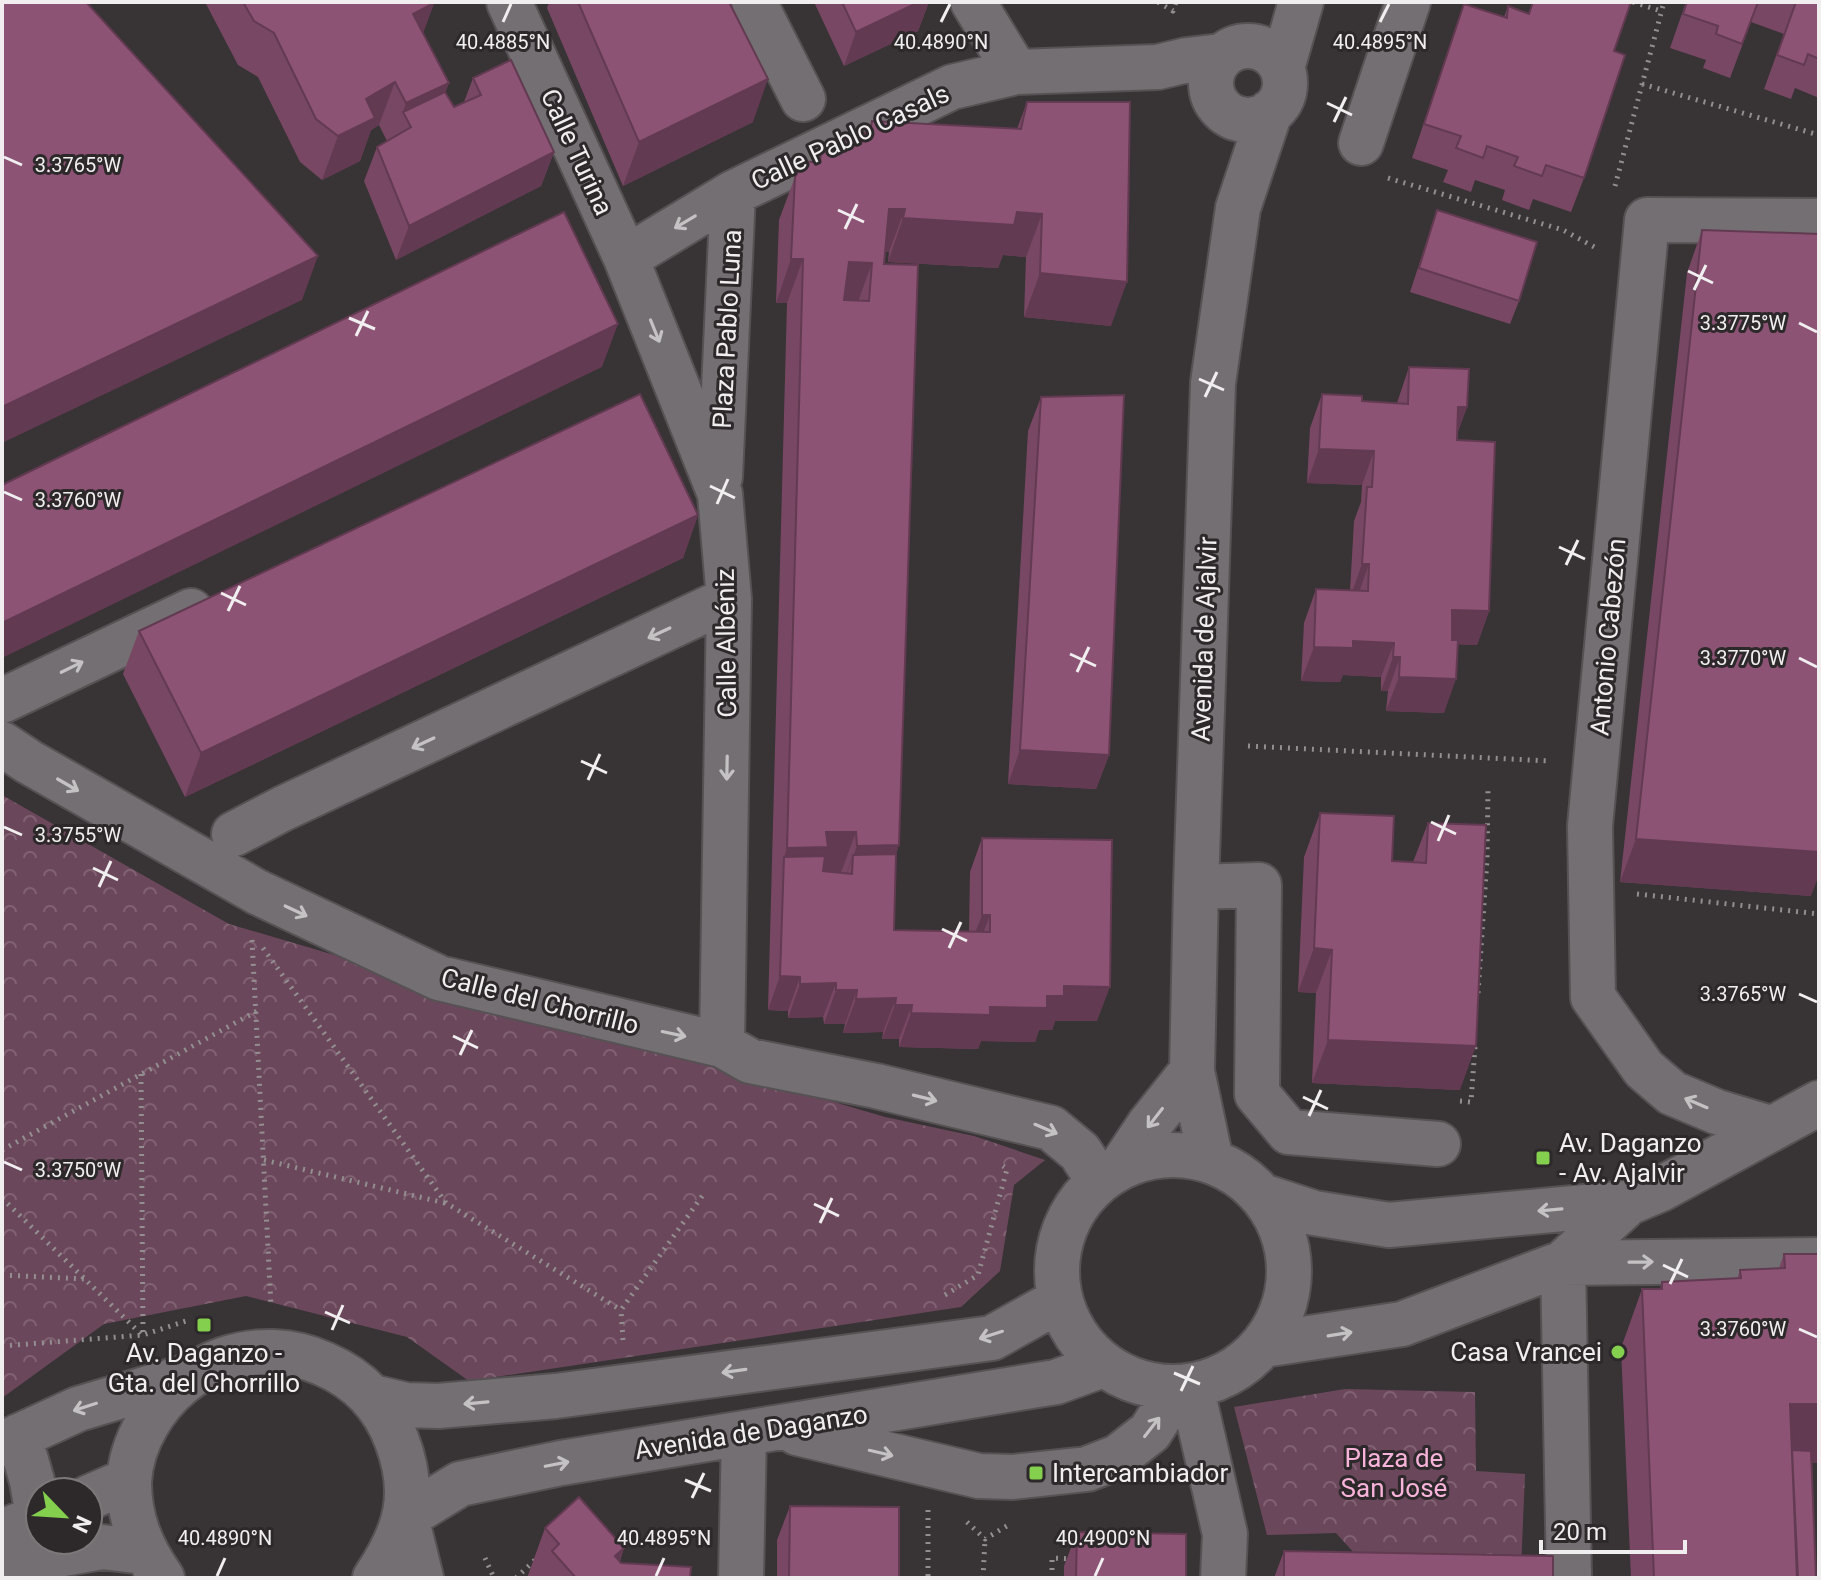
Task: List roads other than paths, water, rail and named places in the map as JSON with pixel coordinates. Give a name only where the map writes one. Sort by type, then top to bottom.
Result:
[{"type":"street","name":"Calle Turina","points":[[509,2],[626,258]]},
{"type":"street","points":[[754,2],[803,99]]},
{"type":"street","points":[[973,2],[1016,72]]},
{"type":"street","points":[[1238,208],[1226,164],[1220,107],[1210,78],[1272,2]]},
{"type":"street","points":[[1238,208],[1270,112],[1284,92],[1282,68],[1301,2]]},
{"type":"street","points":[[1372,160],[1408,2]]},
{"type":"street","points":[[1233,51],[1267,51],[1282,68]]},
{"type":"street","name":"Calle Pablo Casals","points":[[733,193],[952,87],[1016,72],[1158,67],[1233,51]]},
{"type":"street","points":[[1158,67],[1235,118],[1259,119],[1270,112]]},
{"type":"street","name":"Plaza Pablo Luna","points":[[626,258],[733,193]]},
{"type":"street","name":"Plaza Pablo Luna","points":[[720,494],[733,193]]},
{"type":"street","name":"Avenida de Ajalvir","points":[[1211,1161],[1192,1071],[1196,887],[1213,383],[1238,208]]},
{"type":"street","name":"Antonio Cabezón","points":[[1803,1107],[1717,1112],[1672,1093],[1644,1069],[1625,1046],[1593,997],[1590,826],[1647,220],[1819,221]]},
{"type":"street","name":"Calle Albéniz","points":[[626,258],[720,494],[729,599],[722,1045]]},
{"type":"street","points":[[634,400],[675,382]]},
{"type":"street","points":[[2,701],[221,596]]},
{"type":"street","points":[[234,834],[729,599]]},
{"type":"street","name":"Calle del Chorrillo","points":[[2,744],[257,892],[439,978],[722,1045],[750,1061],[876,1086],[1051,1128],[1110,1174]]},
{"type":"street","points":[[1196,887],[1259,885],[1257,1094],[1289,1132],[1438,1144]]},
{"type":"street","points":[[1110,1174],[1151,1157],[1181,1155],[1211,1161],[1239,1175],[1262,1196],[1282,1231],[1290,1271],[1283,1310],[1263,1345],[1239,1367],[1210,1382],[1185,1387],[1138,1383],[1103,1365],[1076,1336],[1060,1300],[1057,1261],[1067,1223],[1192,1071]]},
{"type":"street","points":[[1262,1196],[1314,1213],[1389,1225],[1628,1203],[1661,1189],[1803,1107]]},
{"type":"street","points":[[1569,1578],[1563,1263],[1628,1203]]},
{"type":"street","points":[[1263,1345],[1402,1324],[1563,1263],[1819,1260]]},
{"type":"street","points":[[372,1397],[406,1405],[438,1406],[556,1396],[992,1338],[1060,1300]]},
{"type":"street","points":[[29,1476],[10,1440],[78,1409],[187,1377],[224,1358],[264,1350],[306,1356],[343,1372],[372,1397],[391,1426],[402,1454],[407,1485],[406,1517],[421,1578]]},
{"type":"street","name":"Avenida de Daganzo","points":[[406,1517],[460,1484],[561,1463],[1056,1382],[1103,1365]]},
{"type":"street","points":[[153,1565],[132,1517],[129,1480],[137,1442],[158,1406],[187,1377]]},
{"type":"street","points":[[741,1578],[761,1431],[979,1476],[1013,1477],[1087,1469],[1118,1457],[1150,1432],[1185,1387]]},
{"type":"street","points":[[1185,1387],[1225,1534],[1223,1578]]},
{"type":"street","points":[[104,1491],[129,1480]]},
{"type":"street","points":[[375,1578],[389,1557],[406,1517]]},
{"type":"street","points":[[104,1548],[153,1565]]},
{"type":"street","points":[[2,1568],[24,1553]]},
{"type":"place","name":"Av. Daganzo - Av. Ajalvir","points":[[1543,1158]]},
{"type":"place","name":"Av. Daganzo - Gta. del Chorrillo","points":[[204,1325]]},
{"type":"place","name":"Casa Vrancei","points":[[1618,1352]]},
{"type":"place","name":"Intercambiador","points":[[1036,1473]]},
{"type":"park label","name":"Plaza de San José","points":[[1394,1473]]}]
